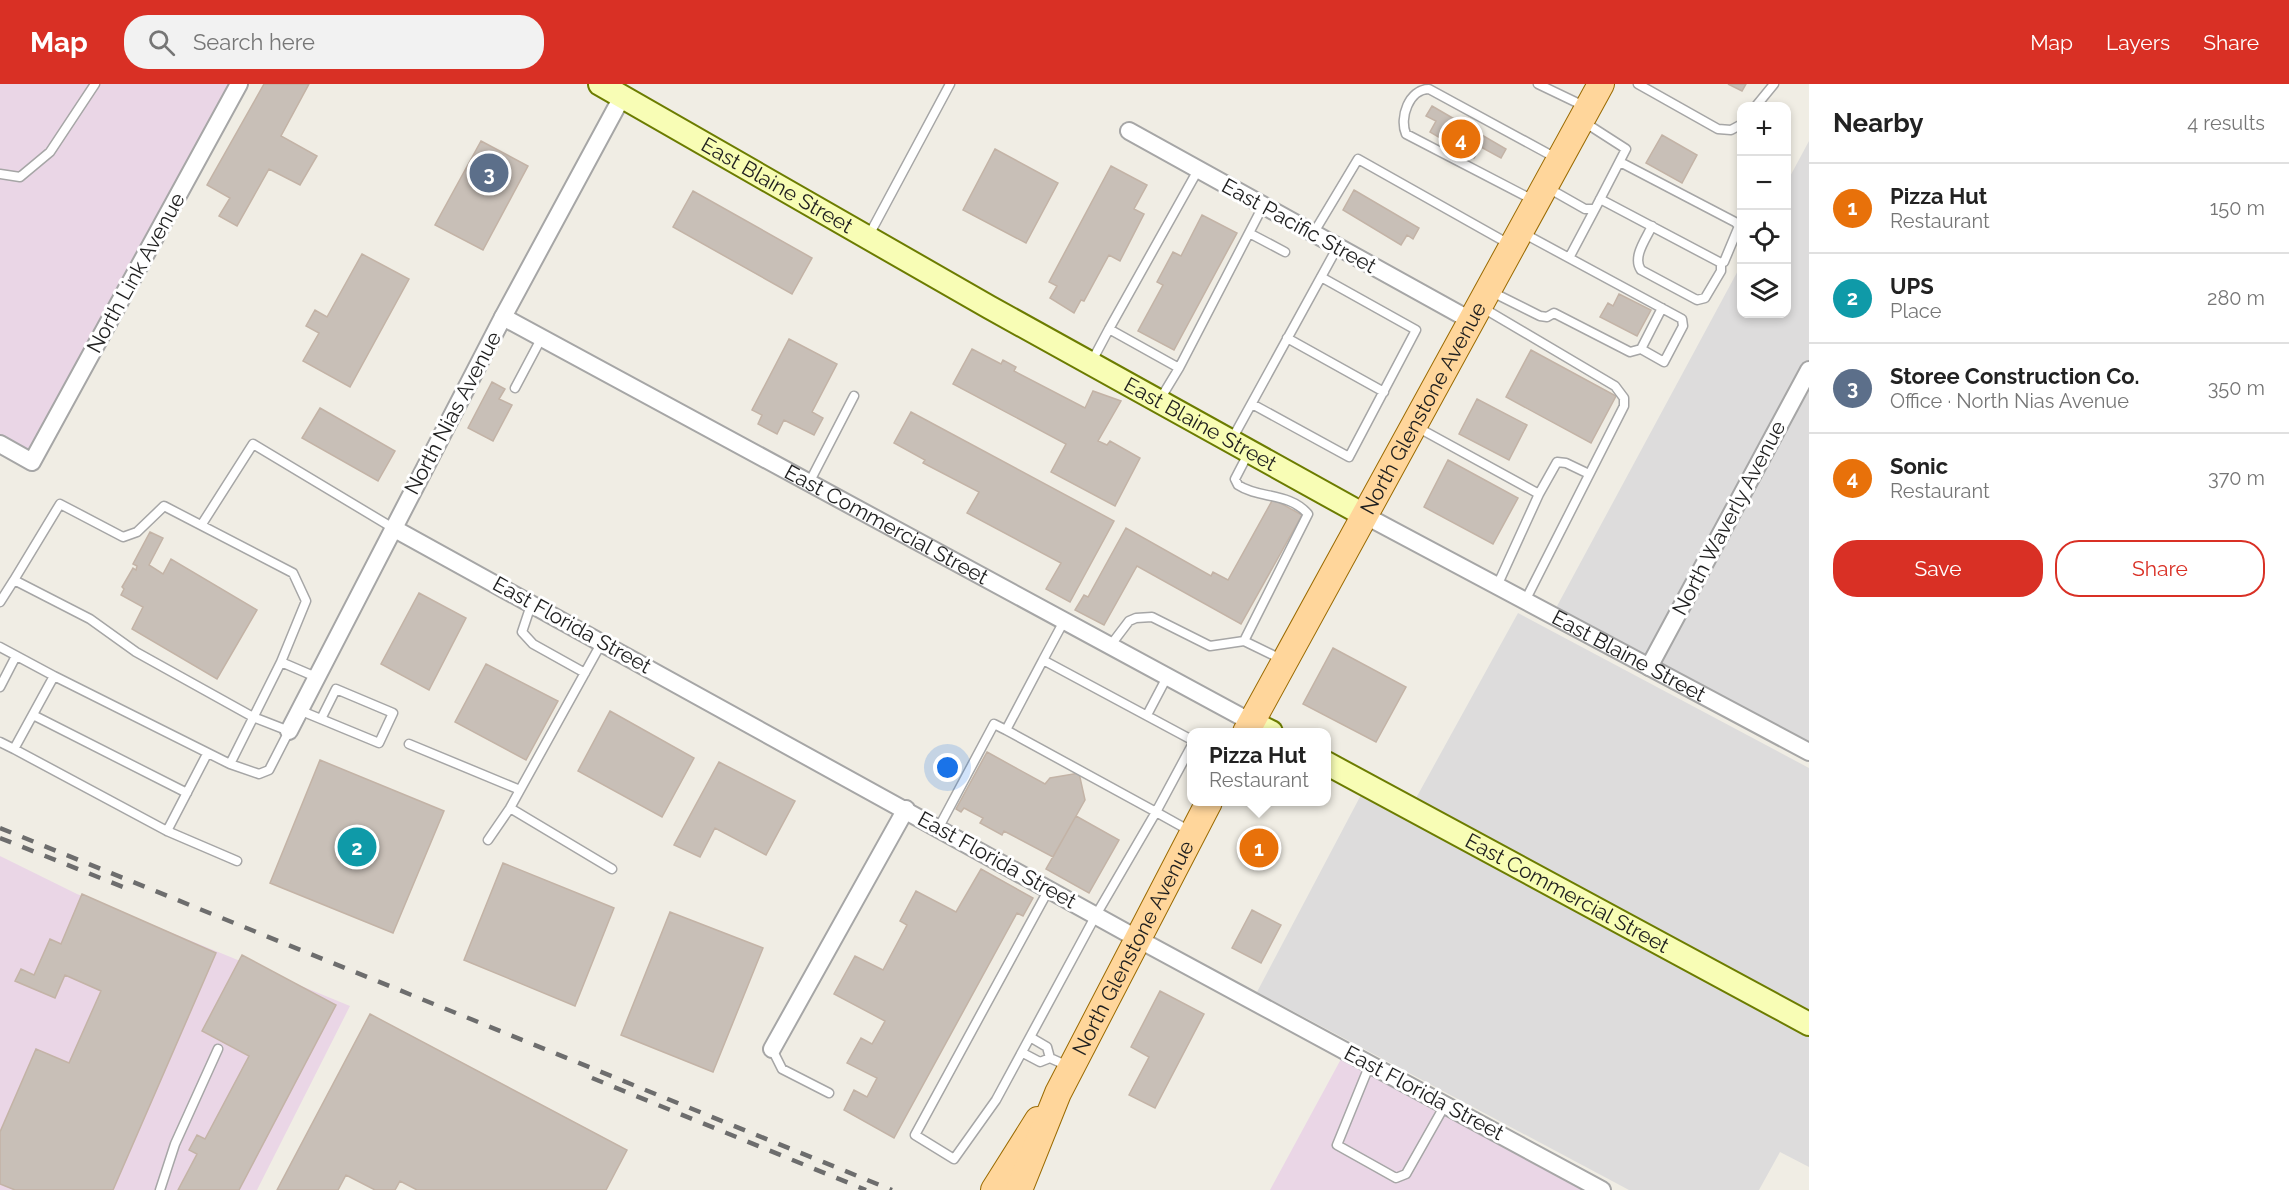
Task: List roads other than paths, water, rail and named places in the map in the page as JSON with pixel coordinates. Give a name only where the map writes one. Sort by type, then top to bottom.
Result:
[{"type":"main road","name":"North Glenstone Avenue","points":[[1256,728],[1284,661],[1601,84]]},
{"type":"main road","name":"North Glenstone Avenue","points":[[1019,1190],[1058,1093],[1061,1063],[1138,939],[1206,806]]},
{"type":"main road","name":"North Glenstone Avenue","points":[[994,1190],[1016,1152],[1058,1093]]},
{"type":"street","name":"North Link Avenue","points":[[0,444],[32,462],[239,84]]},
{"type":"street","name":"East Blaine Street","points":[[600,84],[867,238],[1240,447],[1809,752]]},
{"type":"street","name":"North Nias Avenue","points":[[289,731],[503,317],[622,97]]},
{"type":"street","name":"East Pacific Street","points":[[1129,131],[1337,248],[1478,305]]},
{"type":"street","name":"East Commercial Street","points":[[503,317],[1167,677],[1254,728]]},
{"type":"street","name":"North Waverly Avenue","points":[[1649,667],[1809,370]]},
{"type":"street","name":"East Florida Street","points":[[393,528],[906,808],[1138,939],[1602,1190]]},
{"type":"street","name":"East Commercial Street","points":[[1331,766],[1809,1024]]},
{"type":"street","points":[[772,1049],[906,808]]},
{"type":"lane","points":[[0,174],[20,177],[50,152],[95,84]]},
{"type":"lane","points":[[867,238],[950,84]]},
{"type":"lane","points":[[1538,84],[1552,87],[1626,149],[1569,258]]},
{"type":"lane","points":[[1638,84],[1718,129],[1731,130],[1737,127]]},
{"type":"lane","points":[[1759,102],[1774,84]]},
{"type":"lane","points":[[1559,160],[1429,89],[1421,89],[1415,93],[1403,116],[1402,124],[1406,134],[1540,194],[1585,209],[1595,208]]},
{"type":"lane","points":[[1313,234],[1358,159],[1515,238],[1569,258],[1682,319],[1683,326],[1664,362],[1641,349],[1630,352],[1554,313],[1547,317],[1478,305]]},
{"type":"lane","points":[[1620,162],[1739,226],[1739,232],[1721,263],[1721,271],[1705,298],[1697,300],[1641,270],[1637,259],[1652,226]]},
{"type":"lane","points":[[1090,364],[1198,170]]},
{"type":"lane","points":[[1600,199],[1721,263]]},
{"type":"lane","points":[[1159,402],[1263,206]]},
{"type":"lane","points":[[1249,233],[1285,252]]},
{"type":"lane","points":[[1244,641],[1308,514],[1280,497],[1266,493],[1257,495],[1238,485],[1235,479],[1240,447],[1252,404],[1337,248]]},
{"type":"lane","points":[[1252,404],[1349,457],[1416,330],[1321,278]]},
{"type":"lane","points":[[1478,305],[1620,391],[1624,406],[1525,601]]},
{"type":"lane","points":[[1641,349],[1662,308]]},
{"type":"lane","points":[[1109,329],[1179,368]]},
{"type":"lane","points":[[515,388],[542,338]]},
{"type":"lane","points":[[1287,339],[1384,392]]},
{"type":"lane","points":[[809,483],[854,396]]},
{"type":"lane","points":[[1413,425],[1539,494]]},
{"type":"lane","points":[[202,524],[253,444],[393,528]]},
{"type":"lane","points":[[1497,586],[1539,494],[1557,462],[1566,463],[1589,474]]},
{"type":"lane","points":[[0,603],[60,504],[123,537],[137,532],[164,506],[294,573],[306,601],[280,662],[230,764]]},
{"type":"lane","points":[[0,647],[207,754],[259,774],[268,770],[289,731],[253,717],[136,652],[90,619],[14,580]]},
{"type":"lane","points":[[532,602],[522,632],[532,644],[585,673]]},
{"type":"lane","points":[[1110,646],[1121,628],[1136,618],[1160,619],[1210,646],[1244,641],[1284,661]]},
{"type":"lane","points":[[1006,730],[1064,621]]},
{"type":"lane","points":[[488,840],[510,808],[602,641]]},
{"type":"lane","points":[[0,687],[16,656]]},
{"type":"lane","points":[[1043,660],[1187,738]]},
{"type":"lane","points":[[280,662],[316,678]]},
{"type":"lane","points":[[14,749],[54,676]]},
{"type":"lane","points":[[1147,715],[1167,677]]},
{"type":"lane","points":[[299,710],[379,743],[393,712],[336,689],[321,719]]},
{"type":"lane","points":[[33,715],[187,793]]},
{"type":"lane","points":[[939,827],[994,724],[1193,832]]},
{"type":"lane","points":[[0,742],[167,831],[237,861]]},
{"type":"lane","points":[[409,744],[520,790]]},
{"type":"lane","points":[[1049,889],[915,1135],[954,1159],[996,1100],[1023,1053],[1096,915],[1156,812],[1187,753]]},
{"type":"lane","points":[[167,831],[207,754]]},
{"type":"lane","points":[[510,808],[612,869]]},
{"type":"lane","points":[[1030,1037],[1047,1047],[1061,1063]]},
{"type":"lane","points":[[160,1190],[175,1144],[218,1049]]},
{"type":"lane","points":[[772,1049],[782,1069],[829,1093]]},
{"type":"lane","points":[[1023,1053],[1040,1062],[1061,1063]]},
{"type":"lane","points":[[1370,1064],[1337,1145],[1380,1170],[1396,1178],[1406,1174],[1445,1105]]},
{"type":"railway","points":[[0,828],[892,1190]]},
{"type":"railway","points":[[0,838],[128,889]]},
{"type":"railway","points":[[592,1078],[866,1190]]},
{"type":"place","name":"Sonic","points":[[1461,139]]},
{"type":"place","name":"Storee Construction Co.","points":[[489,173]]},
{"type":"place","name":"UPS","points":[[357,847]]},
{"type":"place","name":"Pizza Hut","points":[[1259,848]]}]
